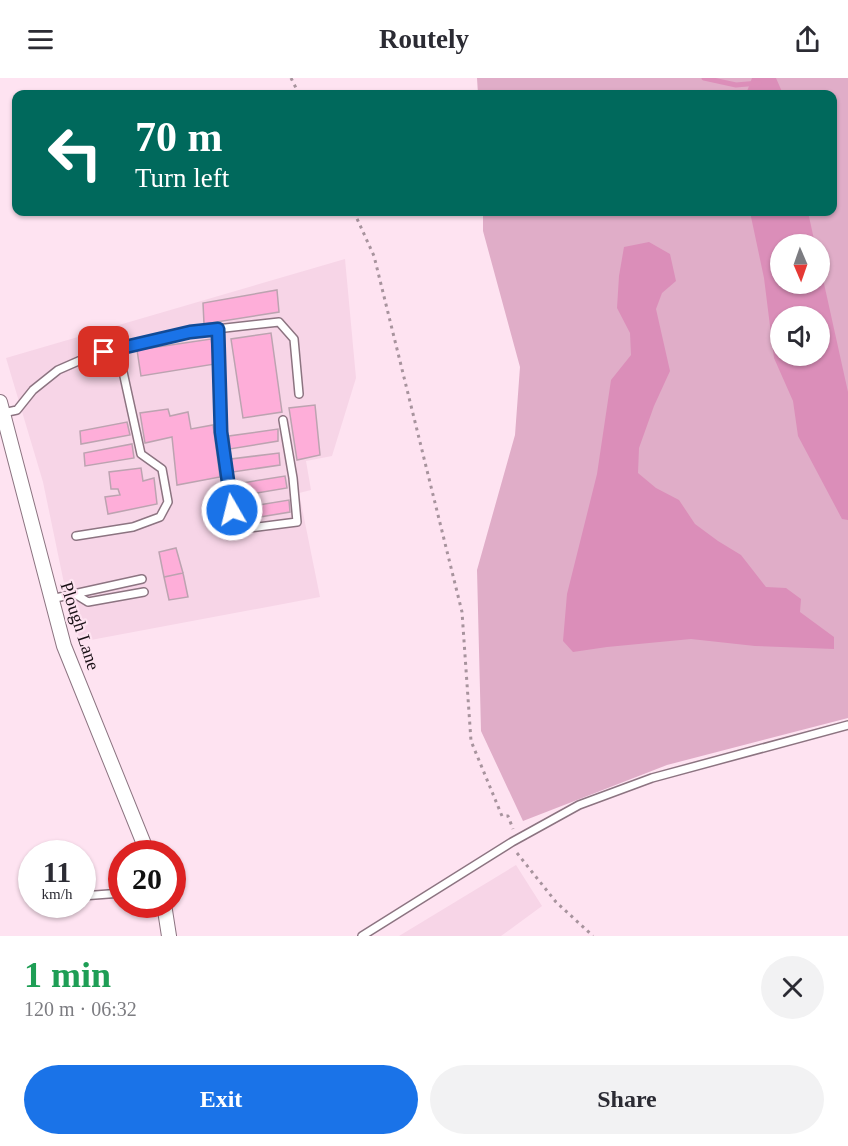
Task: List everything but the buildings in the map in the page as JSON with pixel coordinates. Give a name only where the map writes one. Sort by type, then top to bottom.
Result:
[{"type":"street","name":"Plough Lane","points":[[1,408],[64,646],[142,840]]},
{"type":"street","points":[[166,918],[169,936]]},
{"type":"lane","points":[[1,408],[17,410],[33,390],[58,369],[90,356],[190,332],[279,322],[294,339],[299,394]]},
{"type":"lane","points":[[218,329],[221,432],[235,530],[297,522],[283,420]]},
{"type":"lane","points":[[76,536],[133,527],[160,517],[168,502],[162,469],[141,454],[118,349]]},
{"type":"lane","points":[[51,599],[142,579]]},
{"type":"lane","points":[[75,594],[88,602],[144,592]]},
{"type":"lane","points":[[362,936],[512,842],[579,805],[652,778],[848,725]]},
{"type":"path","points":[[356,216],[374,256],[462,612],[471,741],[502,816],[508,816],[514,830],[512,842],[517,854],[556,902],[593,936]]},
{"type":"shaded area","points":[[477,78],[848,78],[848,718],[667,765],[523,821],[481,731],[477,570],[515,435],[520,367],[483,231],[483,216],[837,216],[837,90],[478,90]]},
{"type":"shaded area","points":[[752,78],[776,78],[781,90],[748,90]]},
{"type":"shaded area","points":[[751,216],[809,216],[813,234],[770,234],[770,294],[826,294],[829,306],[770,306],[770,326],[764,278]]},
{"type":"shaded area","points":[[649,242],[670,254],[676,281],[662,293],[656,309],[670,371],[639,448],[638,473],[656,488],[679,500],[695,524],[741,555],[766,587],[786,588],[801,599],[800,612],[834,637],[834,649],[755,646],[691,639],[573,652],[563,641],[567,594],[597,474],[611,380],[631,355],[630,333],[617,308],[624,247]]},
{"type":"shaded area","points":[[345,259],[356,378],[332,456],[306,461],[311,490],[299,493],[320,597],[80,642],[65,588],[43,482],[6,358]]},
{"type":"shaded area","points":[[830,311],[848,392],[848,520],[842,519],[798,436],[793,401],[778,366],[830,366]]},
{"type":"shaded area","points":[[516,865],[542,906],[501,936],[399,936]]},
{"type":"waterway","points":[[704,78],[736,85],[759,83]]},
{"type":"route","points":[[104,352],[190,332],[218,329],[221,432],[232,510]]}]
